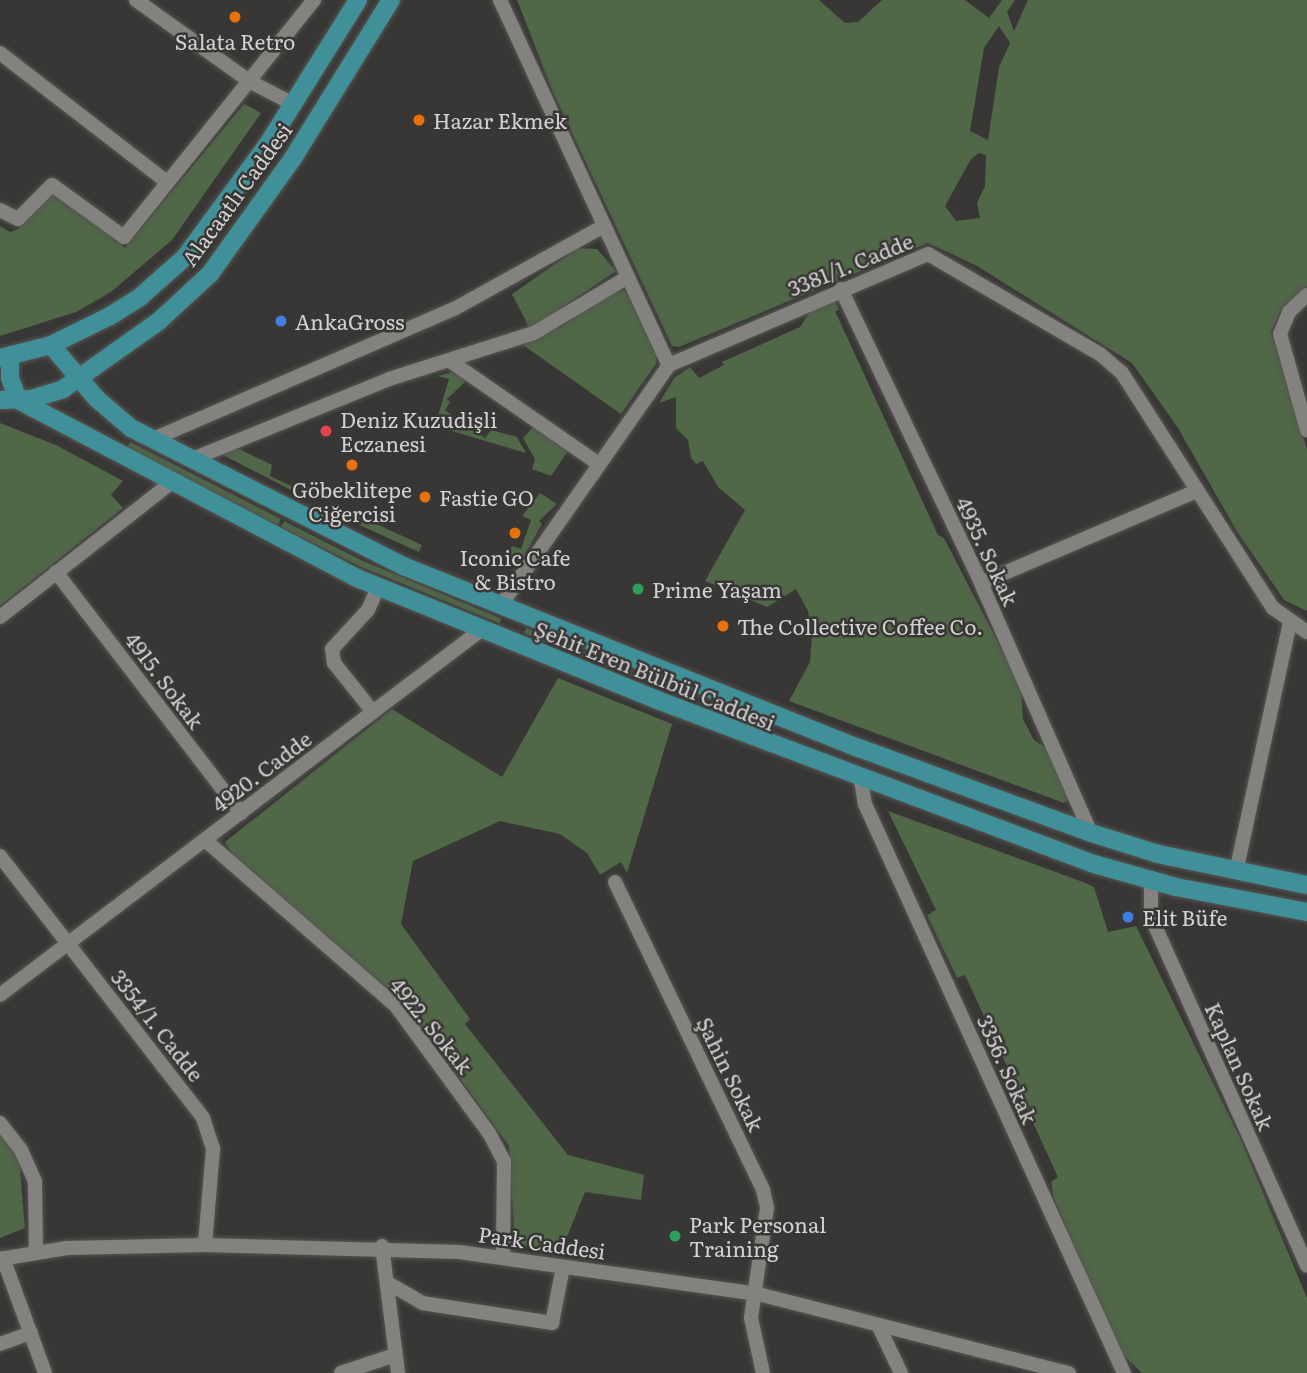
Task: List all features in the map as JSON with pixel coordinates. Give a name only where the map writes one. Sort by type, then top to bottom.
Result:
[{"type":"main road","name":"Alacaatlı Caddesi","points":[[5,357],[51,345],[140,297],[186,257],[293,104],[358,0]]},
{"type":"main road","name":"Alacaatlı Caddesi","points":[[9,400],[49,395],[79,379],[159,321],[225,256],[293,158],[391,0]]},
{"type":"main road","name":"Şehit Eren Bülbül Caddesi","points":[[51,345],[79,379],[115,415],[151,440],[373,553],[670,674],[1091,832],[1158,854],[1307,885]]},
{"type":"main road","points":[[5,357],[10,377],[9,400]]},
{"type":"main road","name":"Şehit Eren Bülbül Caddesi","points":[[9,400],[379,588],[660,701],[861,780],[1151,881],[1307,912]]},
{"type":"main road","points":[[660,701],[670,674]]},
{"type":"main road","points":[[1151,881],[1158,854]]},
{"type":"street","points":[[0,210],[18,219],[52,185],[122,237],[314,0]]},
{"type":"street","points":[[500,0],[602,227],[669,365],[500,605]]},
{"type":"street","points":[[145,2],[249,81],[293,104]]},
{"type":"street","points":[[0,53],[167,182]]},
{"type":"street","points":[[151,440],[454,309],[602,227]]},
{"type":"street","name":"3381/1. Cadde","points":[[669,365],[910,258],[928,254],[940,258],[1115,366],[1133,386],[1273,608],[1290,623],[1307,632]]},
{"type":"street","points":[[190,460],[389,379],[534,333],[628,278]]},
{"type":"street","name":"4935. Sokak","points":[[841,289],[981,583],[1091,832]]},
{"type":"street","points":[[1307,295],[1289,312],[1280,334],[1307,430]]},
{"type":"street","points":[[450,361],[599,464]]},
{"type":"street","points":[[0,617],[172,483]]},
{"type":"street","points":[[981,583],[1197,491]]},
{"type":"street","name":"4915. Sokak","points":[[56,572],[241,813]]},
{"type":"street","points":[[373,712],[331,655],[334,642],[368,610],[379,588]]},
{"type":"street","points":[[1236,872],[1290,623]]},
{"type":"street","name":"4920. Cadde","points":[[0,995],[481,629]]},
{"type":"street","name":"3356. Sokak","points":[[861,780],[865,804],[1124,1373]]},
{"type":"street","name":"4922. Sokak","points":[[205,840],[396,1006],[489,1133],[505,1171],[503,1258]]},
{"type":"street","name":"3354/1. Cadde","points":[[0,856],[207,1126],[213,1149],[205,1245]]},
{"type":"street","name":"Kaplan Sokak","points":[[1151,881],[1151,917],[1307,1266]]},
{"type":"street","name":"Şahin Sokak","points":[[615,882],[763,1189],[766,1208],[758,1294],[751,1318],[763,1373]]},
{"type":"street","points":[[0,1123],[21,1150],[35,1181],[36,1252]]},
{"type":"street","name":"Park Caddesi","points":[[2,1259],[36,1252],[205,1245],[382,1246],[503,1258],[758,1294],[1069,1373]]},
{"type":"street","points":[[382,1246],[398,1373]]},
{"type":"street","points":[[2,1259],[45,1373]]},
{"type":"street","points":[[388,1283],[422,1303],[552,1323],[564,1267]]},
{"type":"street","points":[[878,1325],[901,1373]]},
{"type":"street","points":[[0,1344],[31,1333]]},
{"type":"street","points":[[341,1373],[395,1355]]},
{"type":"green space","points":[[517,0],[819,0],[845,23],[858,22],[882,0],[965,0],[989,18],[1002,0],[1015,0],[1007,12],[1014,31],[1028,0],[1307,0],[1307,287],[1282,308],[1271,332],[1307,449],[1307,611],[1284,600],[1236,530],[1178,428],[1132,363],[977,266],[928,243],[679,347],[672,346],[552,90]],"holes":[[[999,26],[1010,43],[999,67],[988,140],[970,131],[984,48]],[[979,153],[986,155],[985,186],[977,203],[980,218],[956,221],[945,206],[971,159]]]},
{"type":"green space","points":[[244,104],[261,113],[172,240],[111,292],[76,312],[0,336],[0,226],[10,232],[18,229],[52,189],[125,248]]},
{"type":"green space","points":[[578,248],[597,249],[616,271],[530,329],[512,294]]},
{"type":"green space","points":[[622,290],[631,295],[658,354],[656,364],[621,414],[523,345],[564,325],[607,293]]},
{"type":"green space","points":[[832,296],[839,310],[835,311],[938,535],[944,538],[1021,687],[1023,719],[1034,740],[1050,750],[1070,798],[1064,803],[789,701],[810,662],[812,635],[808,611],[796,589],[767,607],[705,581],[745,510],[718,487],[703,461],[696,464],[691,458],[688,440],[676,428],[676,397],[659,403],[674,378],[690,367],[699,378],[724,365],[722,362],[800,327],[811,310]]},
{"type":"green space","points":[[453,372],[466,381],[447,399],[450,402],[445,410],[485,438],[491,430],[517,437],[526,453],[435,426],[449,379],[437,376]]},
{"type":"green space","points":[[0,423],[56,445],[123,481],[111,495],[123,508],[0,606]]},
{"type":"green space","points":[[533,427],[568,451],[551,476],[532,469],[535,459],[523,438]]},
{"type":"green space","points":[[130,442],[281,519],[278,525],[127,448]]},
{"type":"green space","points":[[237,448],[272,465],[270,476],[298,489],[297,493],[221,454]]},
{"type":"green space","points":[[540,493],[557,504],[539,521],[542,524],[518,567],[505,561],[512,546],[521,549],[531,520],[522,516]]},
{"type":"green space","points":[[359,516],[422,545],[419,552],[355,523]]},
{"type":"green space","points":[[284,521],[361,560],[502,619],[499,623],[359,566],[281,527]]},
{"type":"green space","points":[[526,628],[637,673],[635,678],[524,633]]},
{"type":"green space","points":[[558,678],[672,724],[627,873],[621,862],[600,875],[587,853],[560,834],[500,821],[413,861],[401,924],[470,1019],[465,1024],[568,1155],[644,1175],[641,1200],[585,1192],[562,1249],[515,1245],[509,1146],[403,1001],[237,862],[225,842],[392,709],[502,777]]},
{"type":"green space","points":[[888,811],[1094,887],[1108,932],[1136,926],[1241,1140],[1307,1298],[1307,1373],[1142,1373],[1122,1354],[1054,1199],[1051,1182],[1058,1177],[965,975],[957,978],[927,915],[936,910]]},
{"type":"green space","points":[[0,1133],[19,1157],[25,1228],[0,1238]]},
{"type":"place","name":"Salata Retro","points":[[235,17]]},
{"type":"place","name":"Hazar Ekmek","points":[[419,120]]},
{"type":"place","name":"AnkaGross","points":[[281,321]]},
{"type":"place","name":"Deniz Kuzudişli Eczanesi","points":[[326,431]]},
{"type":"place","name":"Göbeklitepe Ciğercisi","points":[[352,465]]},
{"type":"place","name":"Fastie GO","points":[[425,497]]},
{"type":"place","name":"Iconic Cafe & Bistro","points":[[515,533]]},
{"type":"place","name":"Prime Yaşam","points":[[638,589]]},
{"type":"place","name":"The Collective Coffee Co.","points":[[723,626]]},
{"type":"place","name":"Elit Büfe","points":[[1128,917]]},
{"type":"place","name":"Park Personal Training","points":[[675,1236]]}]
